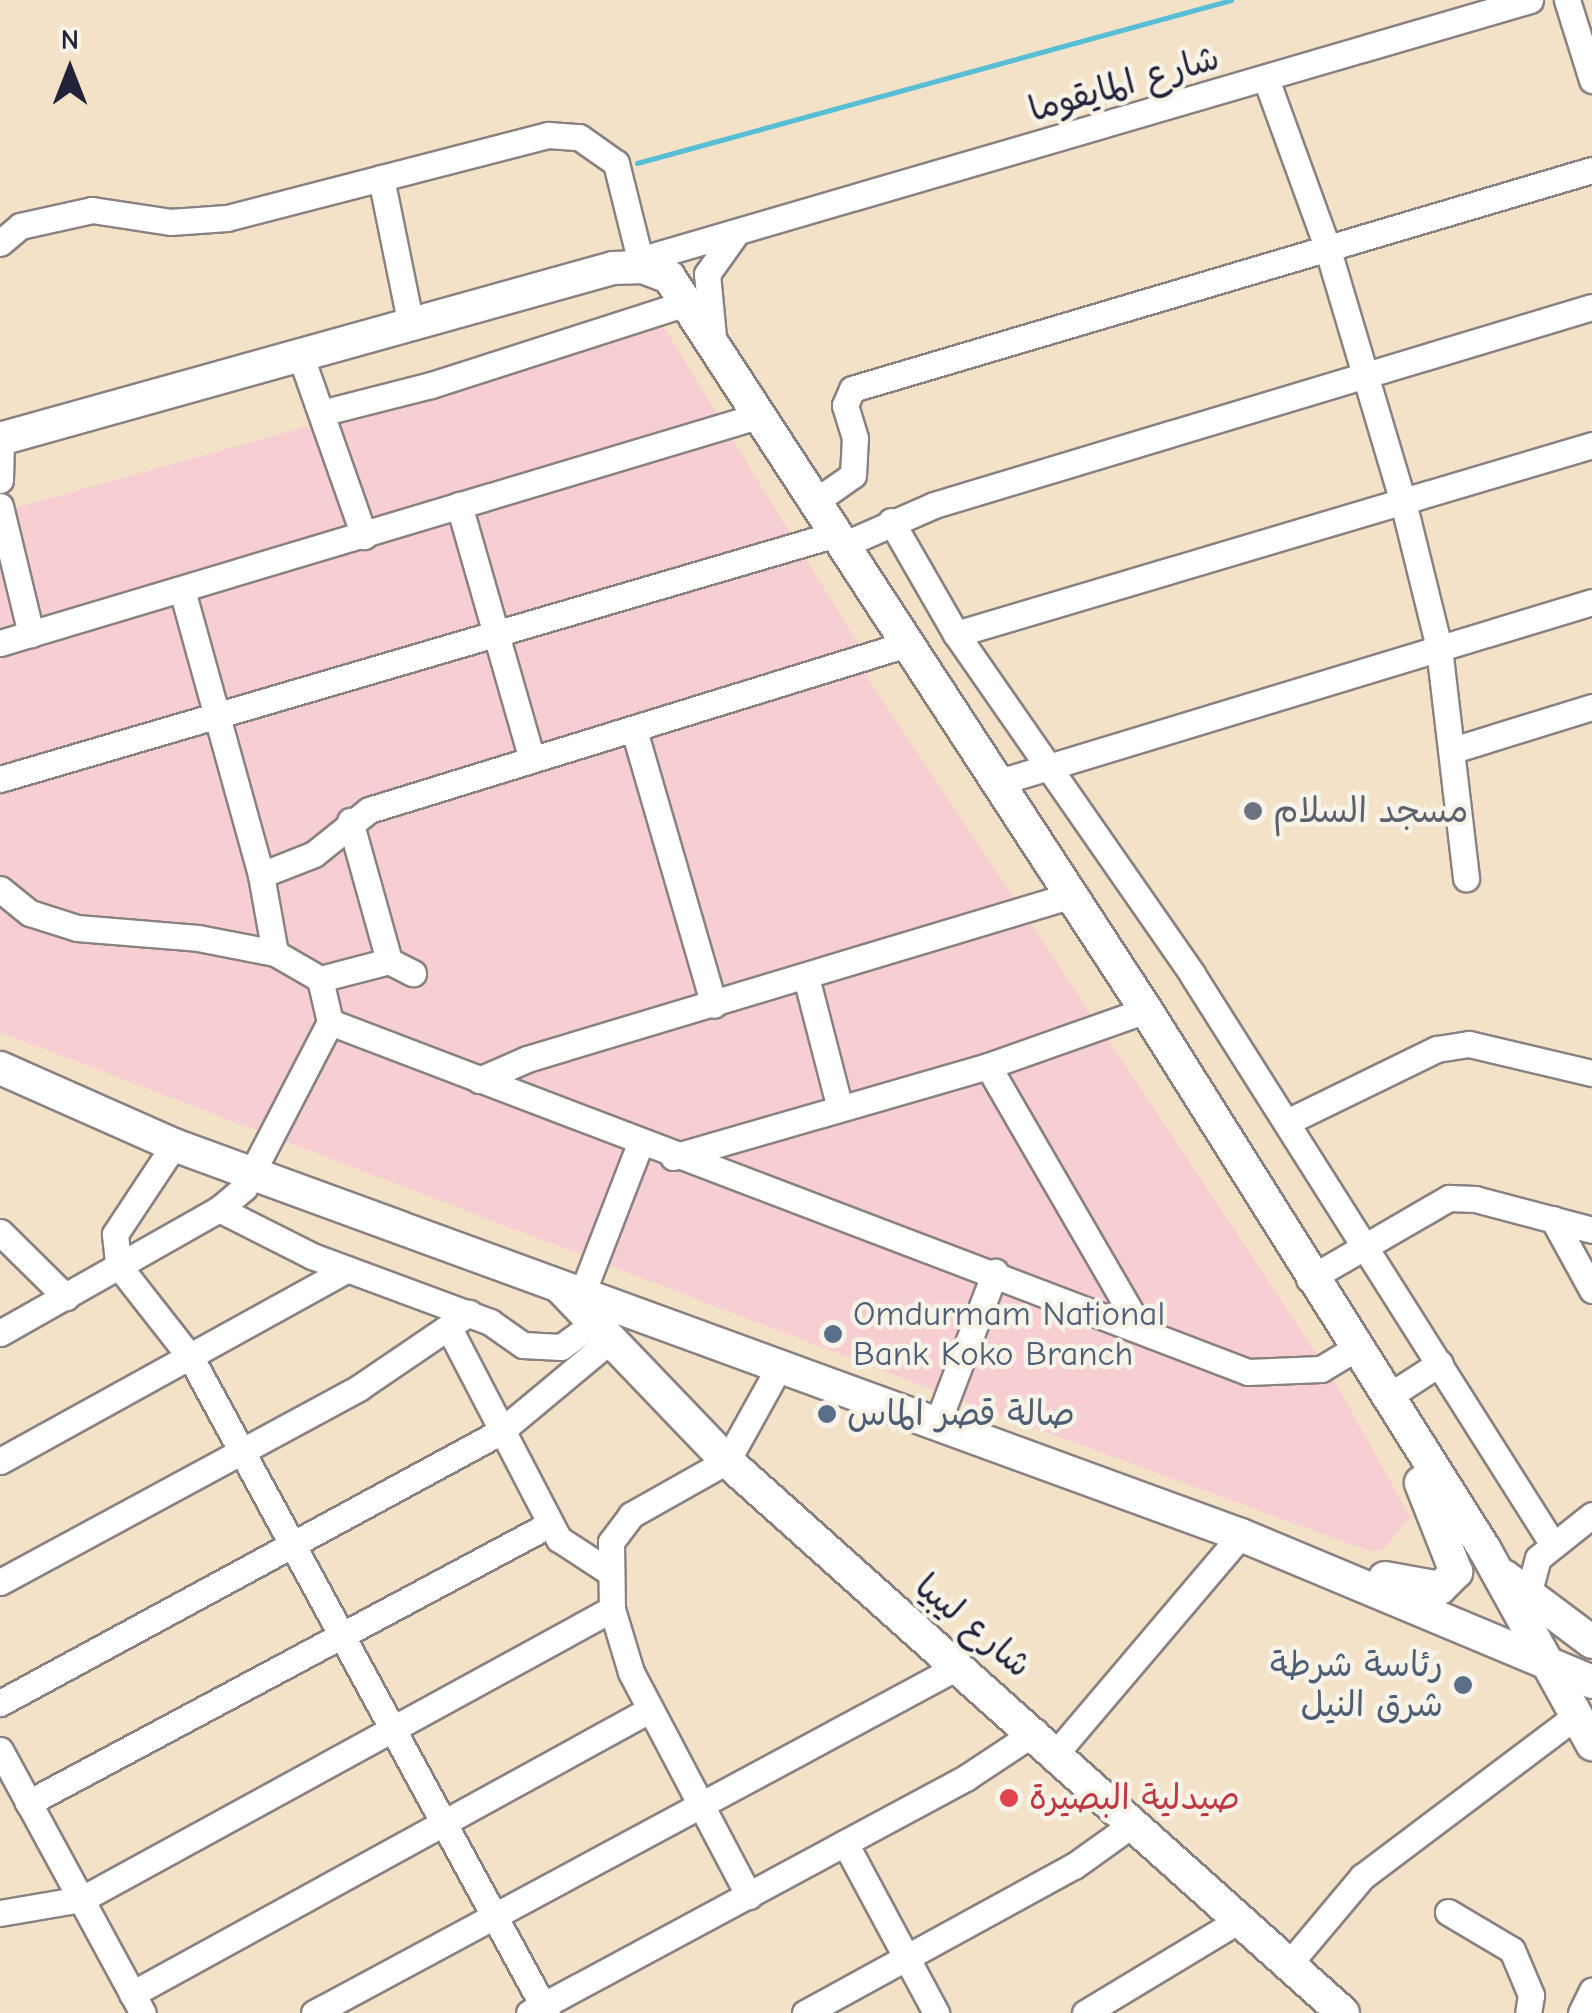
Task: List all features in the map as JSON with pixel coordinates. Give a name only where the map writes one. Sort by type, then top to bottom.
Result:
[{"type":"main road","points":[[1,438],[626,263],[657,271],[690,302],[714,338],[839,540],[1146,1010],[1309,1279],[1498,1572],[1540,1657],[1583,1730]]},
{"type":"main road","points":[[0,1068],[174,1145],[586,1313],[779,1367],[1241,1535],[1592,1682]]},
{"type":"main road","name":"شارع ليبيا","points":[[586,1313],[727,1462],[1046,1742],[1343,2013]]},
{"type":"main road","points":[[1305,1562],[1429,1588],[1450,1582],[1455,1557],[1420,1482],[1394,1410]]},
{"type":"main road","points":[[1498,1572],[1589,1641]]},
{"type":"street","name":"شارع المايقوما","points":[[626,263],[1530,0]]},
{"type":"street","points":[[1567,0],[1592,80]]},
{"type":"street","points":[[1266,79],[1327,247],[1403,502],[1439,648],[1466,878]]},
{"type":"street","points":[[0,242],[20,226],[92,210],[196,224],[521,138],[579,137],[620,169],[626,263]]},
{"type":"street","points":[[816,501],[853,475],[855,438],[845,405],[852,389],[1592,170]]},
{"type":"street","points":[[381,178],[411,326]]},
{"type":"street","points":[[714,338],[707,274],[736,232]]},
{"type":"street","points":[[321,413],[432,385],[690,302]]},
{"type":"street","points":[[0,779],[497,632],[839,540],[1366,373],[1592,307]]},
{"type":"street","points":[[301,357],[364,536]]},
{"type":"street","points":[[0,643],[762,415]]},
{"type":"street","points":[[0,480],[1,438]]},
{"type":"street","points":[[956,634],[1592,445]]},
{"type":"street","points":[[0,506],[31,634]]},
{"type":"street","points":[[459,506],[532,759]]},
{"type":"street","points":[[891,521],[956,634],[1287,1122],[1552,1543]]},
{"type":"street","points":[[182,590],[261,875],[276,953]]},
{"type":"street","points":[[996,783],[1592,602]]},
{"type":"street","points":[[261,875],[314,854],[350,821],[532,759],[907,644]]},
{"type":"street","points":[[1453,750],[1592,707]]},
{"type":"street","points":[[634,730],[714,1004]]},
{"type":"street","points":[[350,821],[389,962]]},
{"type":"street","points":[[0,889],[30,913],[78,928],[198,938],[276,953],[320,979],[389,962],[413,973]]},
{"type":"street","points":[[479,1080],[527,1059],[1070,896]]},
{"type":"street","points":[[806,976],[840,1108]]},
{"type":"street","points":[[0,1333],[219,1209],[254,1175],[330,1022],[320,979]]},
{"type":"street","points":[[673,1157],[988,1066],[1146,1010]]},
{"type":"street","points":[[330,1022],[673,1157],[996,1272],[1248,1372],[1321,1369],[1354,1350]]},
{"type":"street","points":[[1287,1122],[1437,1049],[1469,1044],[1592,1072]]},
{"type":"street","points":[[988,1066],[1142,1330]]},
{"type":"street","points":[[219,1209],[460,1321],[541,1349],[562,1347],[586,1313],[640,1144]]},
{"type":"street","points":[[174,1145],[115,1234],[118,1266],[191,1358],[339,1638],[492,1913],[539,2011],[845,1843],[1046,1742],[1241,1535]]},
{"type":"street","points":[[1309,1279],[1363,1246],[1463,1196],[1592,1230]]},
{"type":"street","points":[[1553,1220],[1592,1290]]},
{"type":"street","points":[[0,1232],[66,1297]]},
{"type":"street","points":[[0,1461],[348,1269]]},
{"type":"street","points":[[936,1424],[996,1272]]},
{"type":"street","points":[[0,1702],[500,1432],[586,1313]]},
{"type":"street","points":[[460,1321],[500,1432],[550,1524],[578,1556],[610,1573]]},
{"type":"street","points":[[0,1582],[240,1450],[460,1321]]},
{"type":"street","points":[[1394,1410],[1440,1363]]},
{"type":"street","points":[[749,1896],[649,1710],[612,1609],[610,1573],[617,1527],[727,1462],[779,1367]]},
{"type":"street","points":[[1528,1595],[1532,1569],[1552,1543],[1592,1515]]},
{"type":"street","points":[[28,1803],[550,1524]]},
{"type":"street","points":[[0,1913],[82,1899],[612,1609]]},
{"type":"street","points":[[314,2013],[492,1913],[959,1666]]},
{"type":"street","points":[[0,1750],[137,2003],[441,1820],[649,1710]]},
{"type":"street","points":[[1289,1964],[1376,1865],[1583,1730]]},
{"type":"street","points":[[805,2013],[1074,1866],[1134,1823]]},
{"type":"street","points":[[845,1843],[936,2013]]},
{"type":"street","points":[[1448,1912],[1512,1950],[1531,1995],[1528,2013]]},
{"type":"street","points":[[1085,2013],[1242,1920]]},
{"type":"street","points":[[1580,2013],[1592,1990]]},
{"type":"shaded area","points":[[659,319],[859,645],[867,677],[1333,1378],[1410,1517],[1384,1549],[1369,1551],[983,1409],[0,1032],[0,512],[496,374]]},
{"type":"waterway","points":[[637,163],[1231,0]]},
{"type":"waterway","points":[[178,1218],[208,1203]]},
{"type":"place","name":"مسجد السلام","points":[[1253,811]]},
{"type":"place","name":"Omdurmam National Bank Koko Branch","points":[[833,1334]]},
{"type":"place","name":"صالة قصر الماس","points":[[827,1414]]},
{"type":"place","name":"رئاسة شرطة شرق النيل","points":[[1463,1685]]},
{"type":"place","name":"صيدلية البصيرة","points":[[1009,1798]]}]
